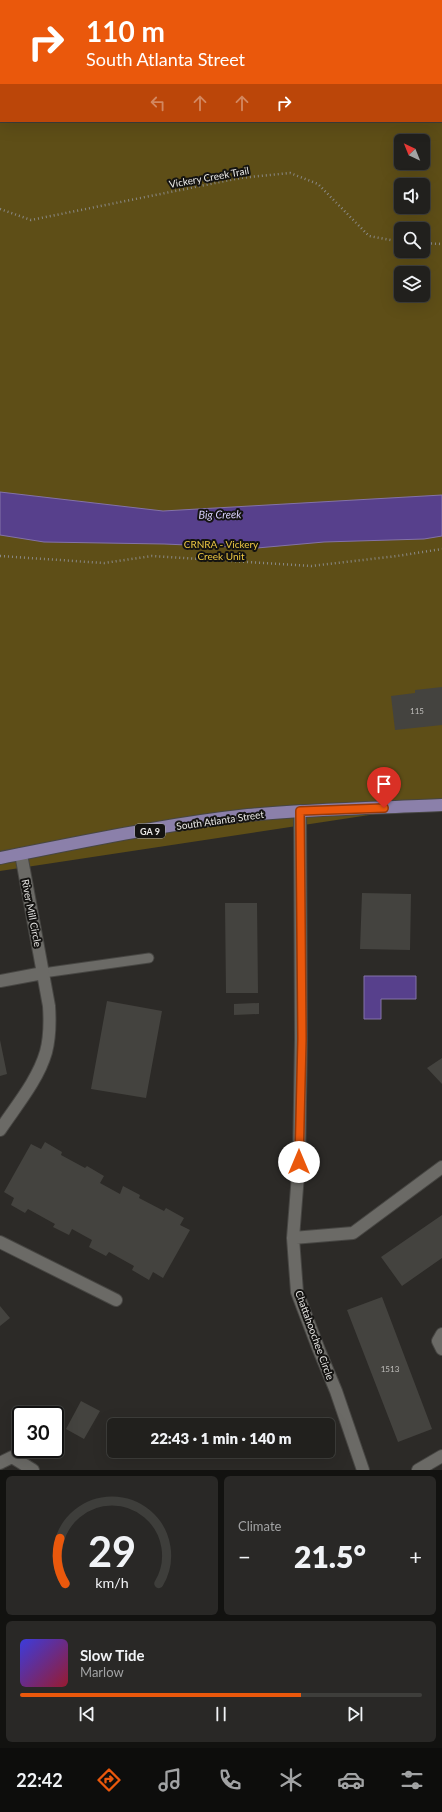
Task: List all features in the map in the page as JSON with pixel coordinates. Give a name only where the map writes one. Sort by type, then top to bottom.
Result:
[{"type":"main road","name":"South Atlanta Street","points":[[0,858],[196,822],[248,815],[300,811],[442,805]]},
{"type":"street","name":"Chattahoochee Circle","points":[[300,811],[302,1039],[299,1162],[293,1238],[297,1292],[318,1350],[336,1392],[363,1470]]},
{"type":"street","name":"River Mill Circle","points":[[0,1130],[36,1075],[46,1053],[50,1028],[49,1006],[21,854]]},
{"type":"street","points":[[0,981],[43,973]]},
{"type":"street","points":[[293,1238],[353,1233],[442,1167]]},
{"type":"street","points":[[0,1242],[116,1300]]},
{"type":"street","points":[[442,1334],[438,1341],[442,1349]]},
{"type":"street","points":[[418,1470],[442,1456]]},
{"type":"street","points":[[0,1463],[12,1457],[33,1470]]},
{"type":"lane","points":[[43,973],[149,958]]},
{"type":"path","name":"Vickery Creek Trail","points":[[0,209],[30,220],[240,178],[290,174],[318,184],[369,236],[394,241]]},
{"type":"path","points":[[430,243],[442,244]]},
{"type":"path","points":[[0,556],[104,563],[152,556],[310,566],[442,549]]},
{"type":"green space","name":"CRNRA - Vickery Creek Unit","points":[[0,122],[442,122],[442,804],[0,871]]},
{"type":"water","name":"Big Creek","points":[[0,492],[163,511],[442,495],[442,536],[424,539],[324,542],[257,548],[164,544],[44,542],[0,535]]},
{"type":"water","points":[[364,976],[416,976],[416,999],[381,999],[381,1019],[364,1019]]},
{"type":"building","points":[[442,687],[442,725],[395,730],[391,696],[415,693],[415,690]]},
{"type":"building","points":[[362,893],[411,894],[410,950],[360,949]]},
{"type":"building","points":[[225,903],[257,903],[258,993],[226,993]]},
{"type":"building","points":[[107,1001],[162,1011],[146,1098],[91,1089]]},
{"type":"building","points":[[259,1003],[259,1014],[234,1015],[234,1004]]},
{"type":"building","points":[[0,1040],[7,1074],[0,1076]]},
{"type":"building","points":[[442,1058],[442,1084],[427,1068]]},
{"type":"building","points":[[45,1142],[62,1152],[61,1155],[85,1168],[87,1166],[104,1176],[100,1183],[120,1194],[123,1186],[140,1195],[139,1198],[164,1211],[166,1208],[184,1218],[180,1225],[190,1230],[163,1278],[153,1272],[149,1280],[132,1270],[134,1266],[109,1252],[106,1256],[89,1247],[92,1240],[72,1229],[69,1235],[53,1227],[55,1224],[28,1209],[25,1213],[11,1205],[14,1198],[4,1192],[31,1144],[41,1149]]},
{"type":"building","points":[[442,1215],[442,1258],[402,1286],[381,1257]]},
{"type":"building","points":[[382,1297],[432,1429],[398,1442],[347,1310]]},
{"type":"building","points":[[0,1306],[10,1318],[0,1326]]},
{"type":"building","points":[[81,1401],[100,1411],[84,1439],[66,1429]]},
{"type":"route","points":[[299,1162],[302,1039],[300,811],[384,808]]}]
